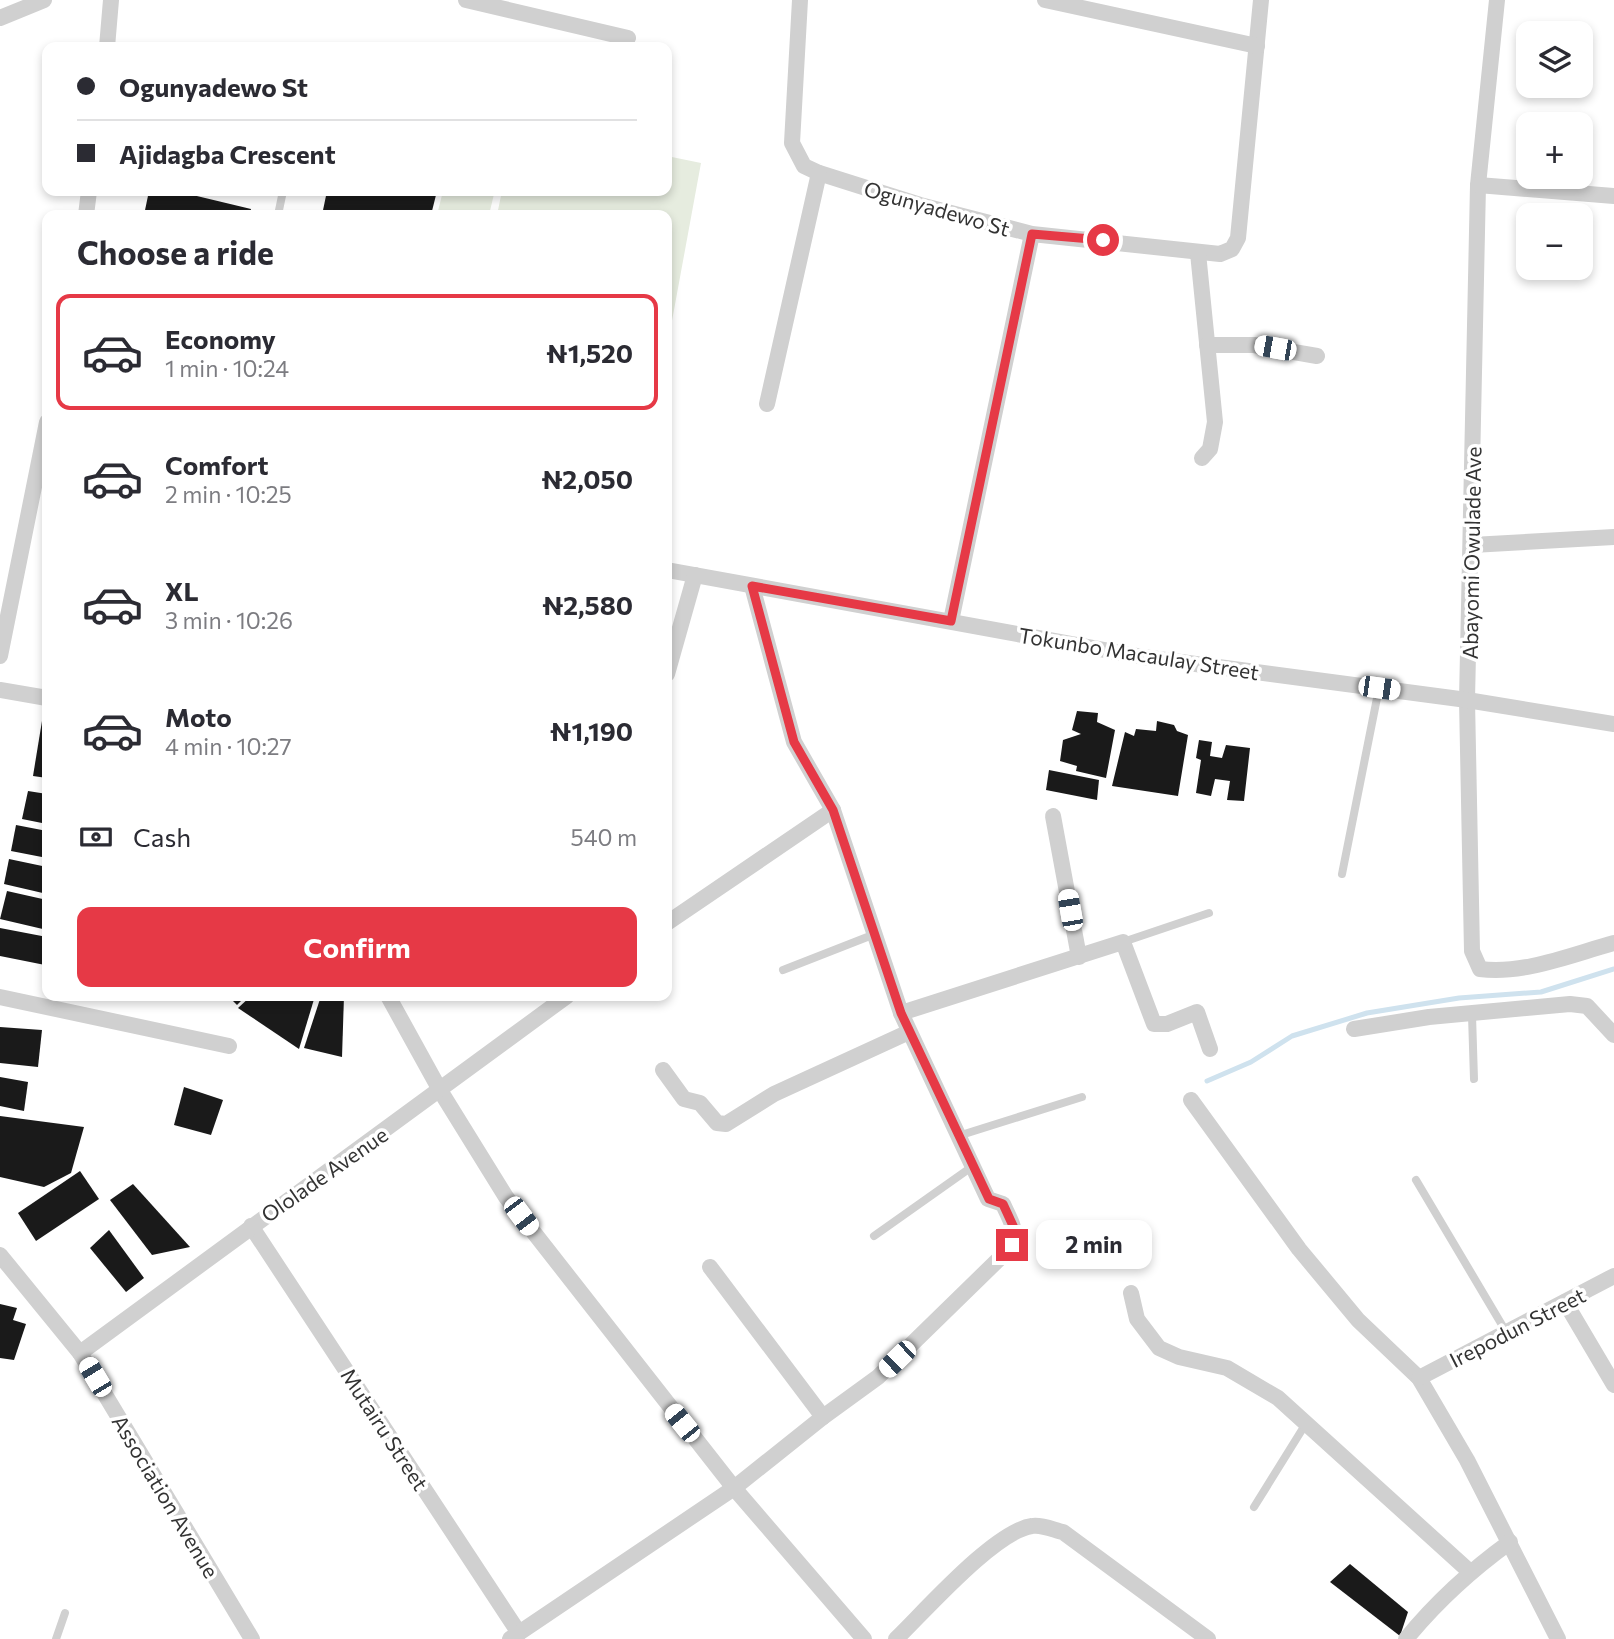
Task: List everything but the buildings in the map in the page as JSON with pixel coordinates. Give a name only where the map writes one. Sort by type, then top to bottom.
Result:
[{"type":"street","points":[[0,18],[44,0]]},
{"type":"street","points":[[107,42],[111,0]]},
{"type":"street","points":[[466,0],[628,38]]},
{"type":"street","points":[[767,404],[819,173],[804,166],[792,143],[800,0]]},
{"type":"street","points":[[1045,0],[1257,46],[1261,0]]},
{"type":"street","name":"Abayomi Owulade Ave","points":[[1497,0],[1478,185],[1467,700],[1475,960],[1480,969],[1493,971],[1537,963],[1614,943]]},
{"type":"street","name":"Ogunyadewo St","points":[[819,173],[920,205],[1032,234],[1220,254],[1232,249],[1238,239],[1257,46]]},
{"type":"street","points":[[1478,185],[1614,196]]},
{"type":"street","points":[[951,621],[1032,234]]},
{"type":"street","points":[[1198,253],[1215,422],[1210,449],[1202,458]]},
{"type":"street","points":[[1207,345],[1254,345],[1317,356]]},
{"type":"street","points":[[0,656],[42,455]]},
{"type":"street","points":[[1472,544],[1614,537]]},
{"type":"street","name":"Tokunbo Macaulay Street","points":[[672,571],[1143,657],[1467,700],[1614,724]]},
{"type":"street","points":[[672,656],[695,575]]},
{"type":"street","points":[[515,1636],[734,1488],[823,1416],[878,1377],[974,1285],[1012,1245],[1015,1237],[1003,1204],[989,1199],[901,1013],[833,810],[794,742],[752,586]]},
{"type":"street","points":[[0,690],[42,697]]},
{"type":"street","points":[[672,920],[833,810]]},
{"type":"street","points":[[1053,816],[1079,957]]},
{"type":"street","points":[[901,1013],[1123,942],[1154,1024],[1167,1024],[1197,1012],[1210,1049]]},
{"type":"street","points":[[0,997],[229,1046]]},
{"type":"street","points":[[391,1001],[441,1092],[506,1197],[734,1488],[864,1639]]},
{"type":"street","name":"Ololade Avenue","points":[[80,1353],[251,1226],[441,1092],[561,1001]]},
{"type":"street","points":[[1354,1029],[1429,1017],[1472,1015],[1570,1003],[1587,1006],[1614,1035]]},
{"type":"street","points":[[663,1070],[684,1099],[699,1103],[717,1123],[726,1124],[774,1094],[909,1032]]},
{"type":"street","points":[[1191,1100],[1298,1250],[1358,1320],[1419,1378],[1510,1542],[1558,1639]]},
{"type":"street","name":"Mutairu Street","points":[[251,1226],[515,1636]]},
{"type":"street","name":"Association Avenue","points":[[0,1255],[80,1353],[252,1639]]},
{"type":"street","points":[[710,1267],[823,1416]]},
{"type":"street","name":"Irepodun Street","points":[[1419,1378],[1614,1276]]},
{"type":"street","points":[[1131,1293],[1137,1319],[1159,1348],[1179,1357],[1227,1368],[1278,1398],[1469,1571]]},
{"type":"street","points":[[1564,1302],[1614,1385]]},
{"type":"street","points":[[896,1639],[992,1547],[1012,1531],[1034,1525],[1063,1532],[1209,1639]]},
{"type":"street","points":[[1406,1639],[1434,1605],[1469,1571],[1510,1542]]},
{"type":"lane","points":[[1342,874],[1379,688]]},
{"type":"lane","points":[[1123,942],[1209,913]]},
{"type":"lane","points":[[783,970],[875,933]]},
{"type":"lane","points":[[1472,1015],[1475,1079]]},
{"type":"lane","points":[[958,1136],[1082,1097]]},
{"type":"lane","points":[[874,1236],[973,1166]]},
{"type":"lane","points":[[1416,1180],[1505,1331]]},
{"type":"lane","points":[[1254,1507],[1305,1425]]},
{"type":"lane","points":[[56,1639],[65,1614]]},
{"type":"shaded area","points":[[672,157],[701,163],[672,321],[672,210],[498,210],[501,196],[672,196]]},
{"type":"shaded area","points":[[442,196],[494,196],[490,210],[438,210]]},
{"type":"waterway","points":[[1207,1081],[1251,1062],[1292,1036],[1367,1013],[1459,998],[1541,992],[1614,969]]},
{"type":"route","points":[[1012,1245],[1015,1230],[1003,1204],[989,1199],[909,1032],[833,810],[794,742],[782,706],[752,586],[951,621],[1032,234],[1103,240]]}]
